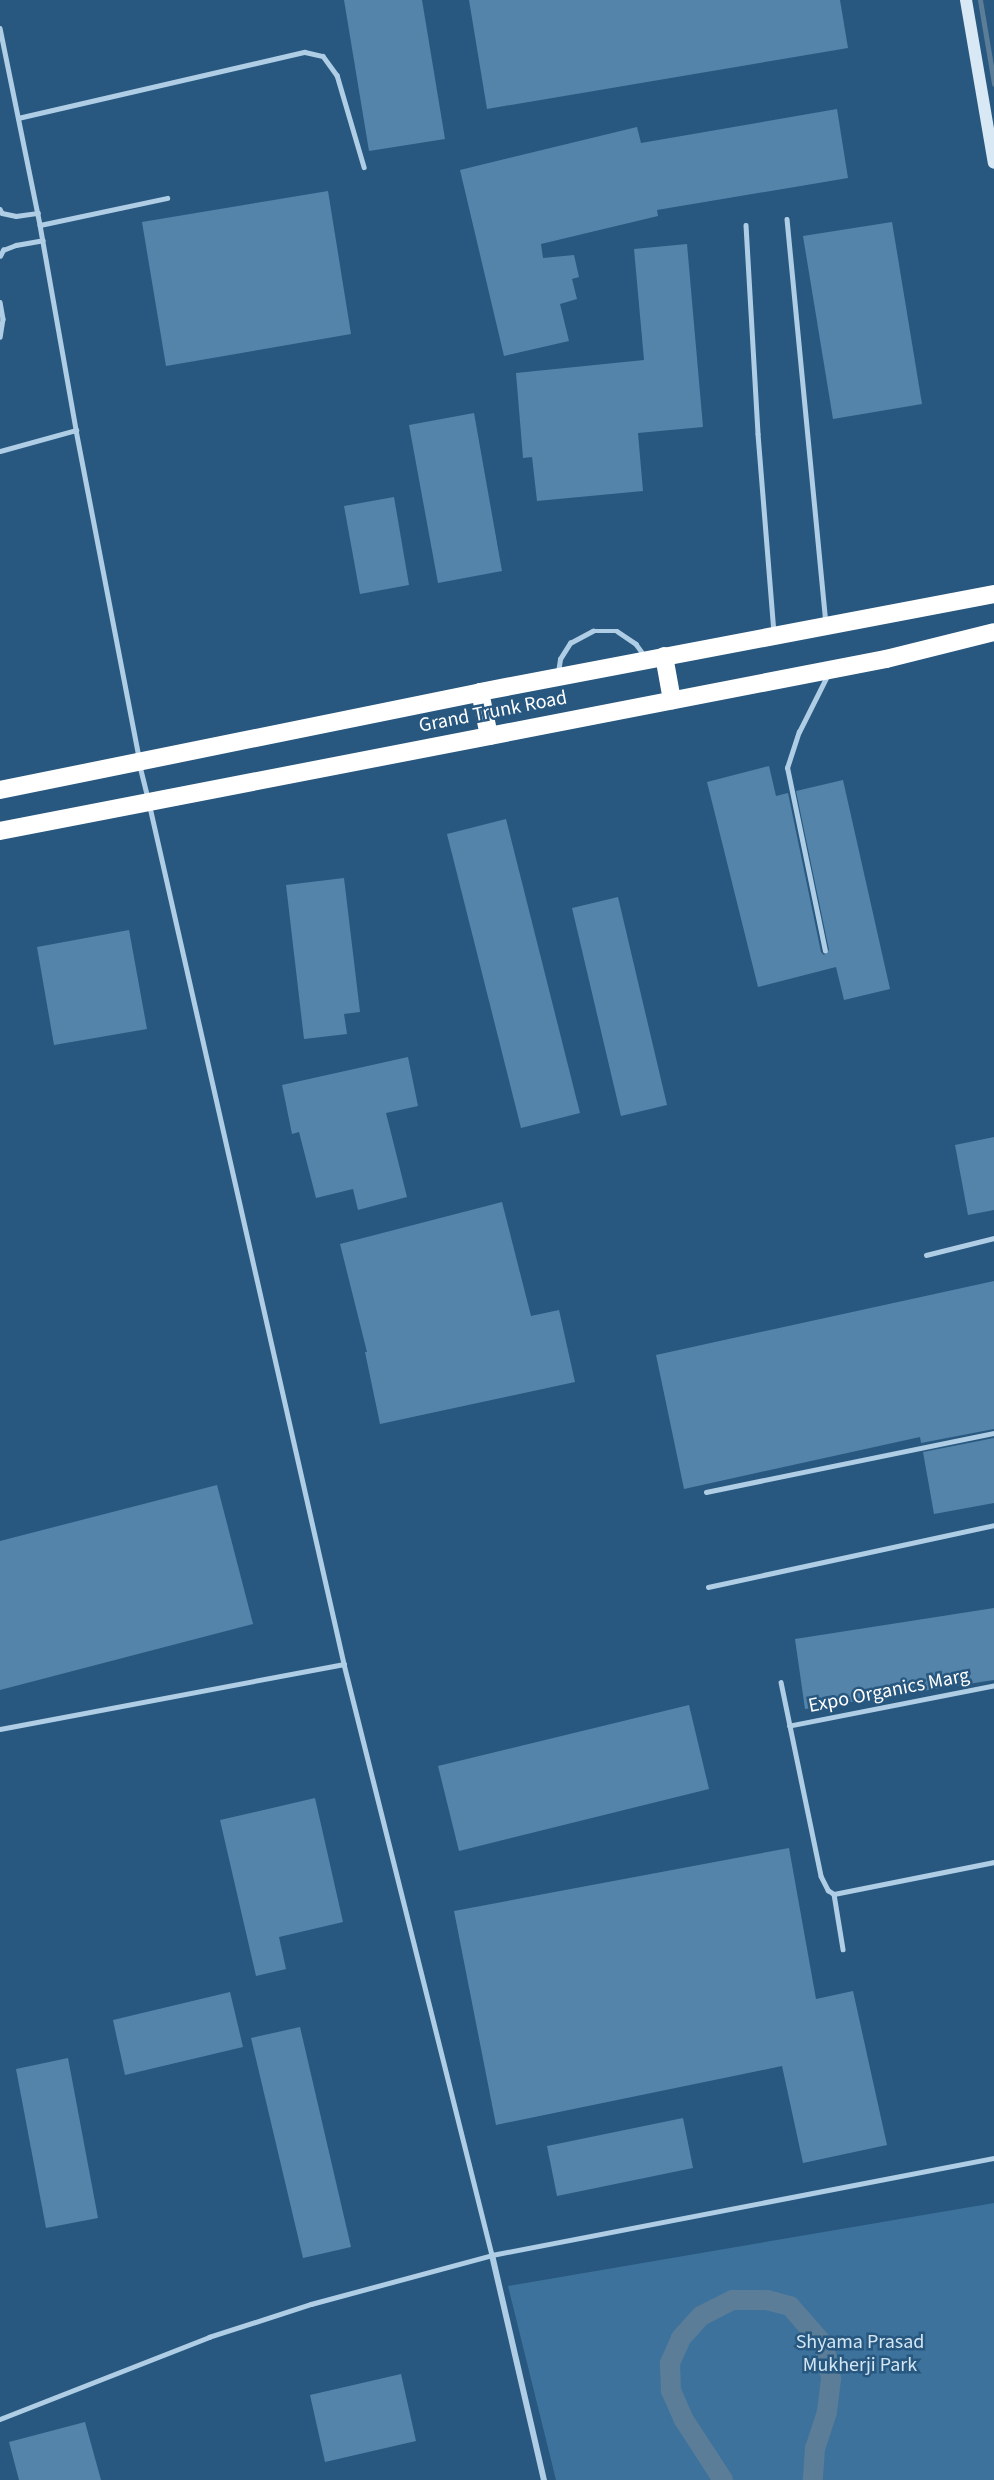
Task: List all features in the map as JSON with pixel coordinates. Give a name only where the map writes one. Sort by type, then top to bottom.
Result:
[{"type":"highway","name":"Grand Trunk Road","points":[[0,790],[556,677],[827,628],[994,594]]},
{"type":"highway","name":"Grand Trunk Road","points":[[0,831],[831,669],[994,632]]},
{"type":"highway","points":[[655,658],[672,700]]},
{"type":"highway","points":[[480,692],[489,736]]},
{"type":"street","points":[[966,0],[994,163]]},
{"type":"street","points":[[492,2255],[544,2480]]},
{"type":"lane","points":[[0,28],[38,213],[76,430],[148,802],[344,1664],[492,2255]]},
{"type":"lane","points":[[18,118],[305,52],[323,56],[338,75],[364,167]]},
{"type":"lane","points":[[40,225],[166,198]]},
{"type":"lane","points":[[0,208],[2,213],[16,216],[38,213]]},
{"type":"lane","points":[[787,219],[827,628]]},
{"type":"lane","points":[[746,225],[758,434],[774,636]]},
{"type":"lane","points":[[0,256],[3,250],[16,245],[43,240]]},
{"type":"lane","points":[[0,302],[3,319],[0,337]]},
{"type":"lane","points":[[0,451],[76,430]]},
{"type":"lane","points":[[556,677],[560,659],[570,643],[593,631],[617,631],[655,658]]},
{"type":"lane","points":[[825,951],[787,768],[799,732],[831,669]]},
{"type":"lane","points":[[926,1255],[994,1238]]},
{"type":"lane","points":[[706,1492],[994,1433]]},
{"type":"lane","points":[[708,1587],[994,1525]]},
{"type":"lane","points":[[0,1729],[344,1664]]},
{"type":"lane","name":"Expo Organics Marg","points":[[781,1682],[821,1876],[828,1890],[834,1894]]},
{"type":"lane","name":"Expo Organics Marg","points":[[790,1726],[994,1686]]},
{"type":"lane","points":[[843,1949],[834,1894],[994,1862]]},
{"type":"lane","points":[[0,2420],[209,2337],[311,2304],[492,2255],[994,2158]]},
{"type":"green space","name":"Shyama Prasad Mukherji Park","points":[[994,2203],[994,2480],[556,2480],[508,2286]]},
{"type":"building","points":[[344,0],[422,0],[445,139],[369,151]]},
{"type":"building","points":[[469,0],[840,0],[848,48],[487,109]]},
{"type":"building","points":[[837,109],[848,178],[657,210],[658,216],[541,244],[543,258],[574,255],[579,277],[572,279],[577,299],[560,304],[569,341],[504,356],[460,170],[637,127],[641,143]]},
{"type":"building","points":[[328,191],[351,334],[166,366],[142,222]]},
{"type":"building","points":[[892,222],[922,404],[833,419],[803,236]]},
{"type":"building","points":[[687,244],[703,427],[638,433],[643,491],[537,501],[532,457],[523,458],[516,373],[644,360],[634,249]]},
{"type":"building","points":[[474,413],[502,571],[438,583],[409,425]]},
{"type":"building","points":[[394,497],[409,585],[360,594],[344,506]]},
{"type":"building","points":[[769,766],[776,796],[788,793],[821,952],[824,955],[829,950],[796,791],[843,780],[890,989],[844,1000],[836,967],[758,987],[707,782]]},
{"type":"building","points":[[506,819],[580,1113],[521,1128],[447,834]]},
{"type":"building","points":[[344,878],[360,1012],[344,1014],[347,1034],[304,1039],[286,885]]},
{"type":"building","points":[[618,897],[667,1105],[621,1116],[572,908]]},
{"type":"building","points":[[129,930],[147,1029],[54,1045],[37,947]]},
{"type":"building","points":[[408,1057],[418,1106],[386,1113],[407,1197],[358,1210],[353,1189],[316,1198],[299,1132],[292,1134],[282,1085]]},
{"type":"building","points":[[994,1137],[994,1210],[968,1215],[955,1145]]},
{"type":"building","points":[[502,1202],[531,1316],[559,1310],[575,1382],[380,1424],[365,1352],[367,1352],[340,1244]]},
{"type":"building","points":[[994,1281],[994,1429],[921,1443],[920,1437],[684,1489],[656,1355]]},
{"type":"building","points":[[994,1438],[994,1503],[934,1514],[923,1452]]},
{"type":"building","points":[[217,1485],[253,1624],[0,1690],[0,1541]]},
{"type":"building","points":[[994,1608],[994,1680],[805,1709],[795,1639]]},
{"type":"building","points":[[689,1705],[709,1789],[459,1851],[438,1766]]},
{"type":"building","points":[[315,1798],[343,1922],[279,1937],[286,1969],[256,1976],[220,1820]]},
{"type":"building","points":[[789,1848],[816,1999],[853,1991],[887,2145],[803,2163],[782,2066],[496,2125],[454,1911]]},
{"type":"building","points":[[230,1992],[243,2047],[125,2075],[113,2020]]},
{"type":"building","points":[[300,2027],[351,2247],[303,2258],[251,2038]]},
{"type":"building","points":[[68,2058],[98,2218],[46,2228],[16,2069]]},
{"type":"building","points":[[683,2118],[693,2168],[557,2196],[547,2146]]},
{"type":"building","points":[[401,2374],[416,2441],[325,2462],[310,2395]]},
{"type":"building","points":[[85,2422],[101,2480],[19,2480],[9,2442]]},
{"type":"waterway","points":[[980,0],[994,84]]},
{"type":"waterway","points":[[723,2480],[684,2420],[671,2391],[670,2363],[681,2338],[701,2316],[733,2300],[767,2300],[790,2306],[824,2345],[831,2379],[827,2412],[815,2448],[813,2480]]}]
